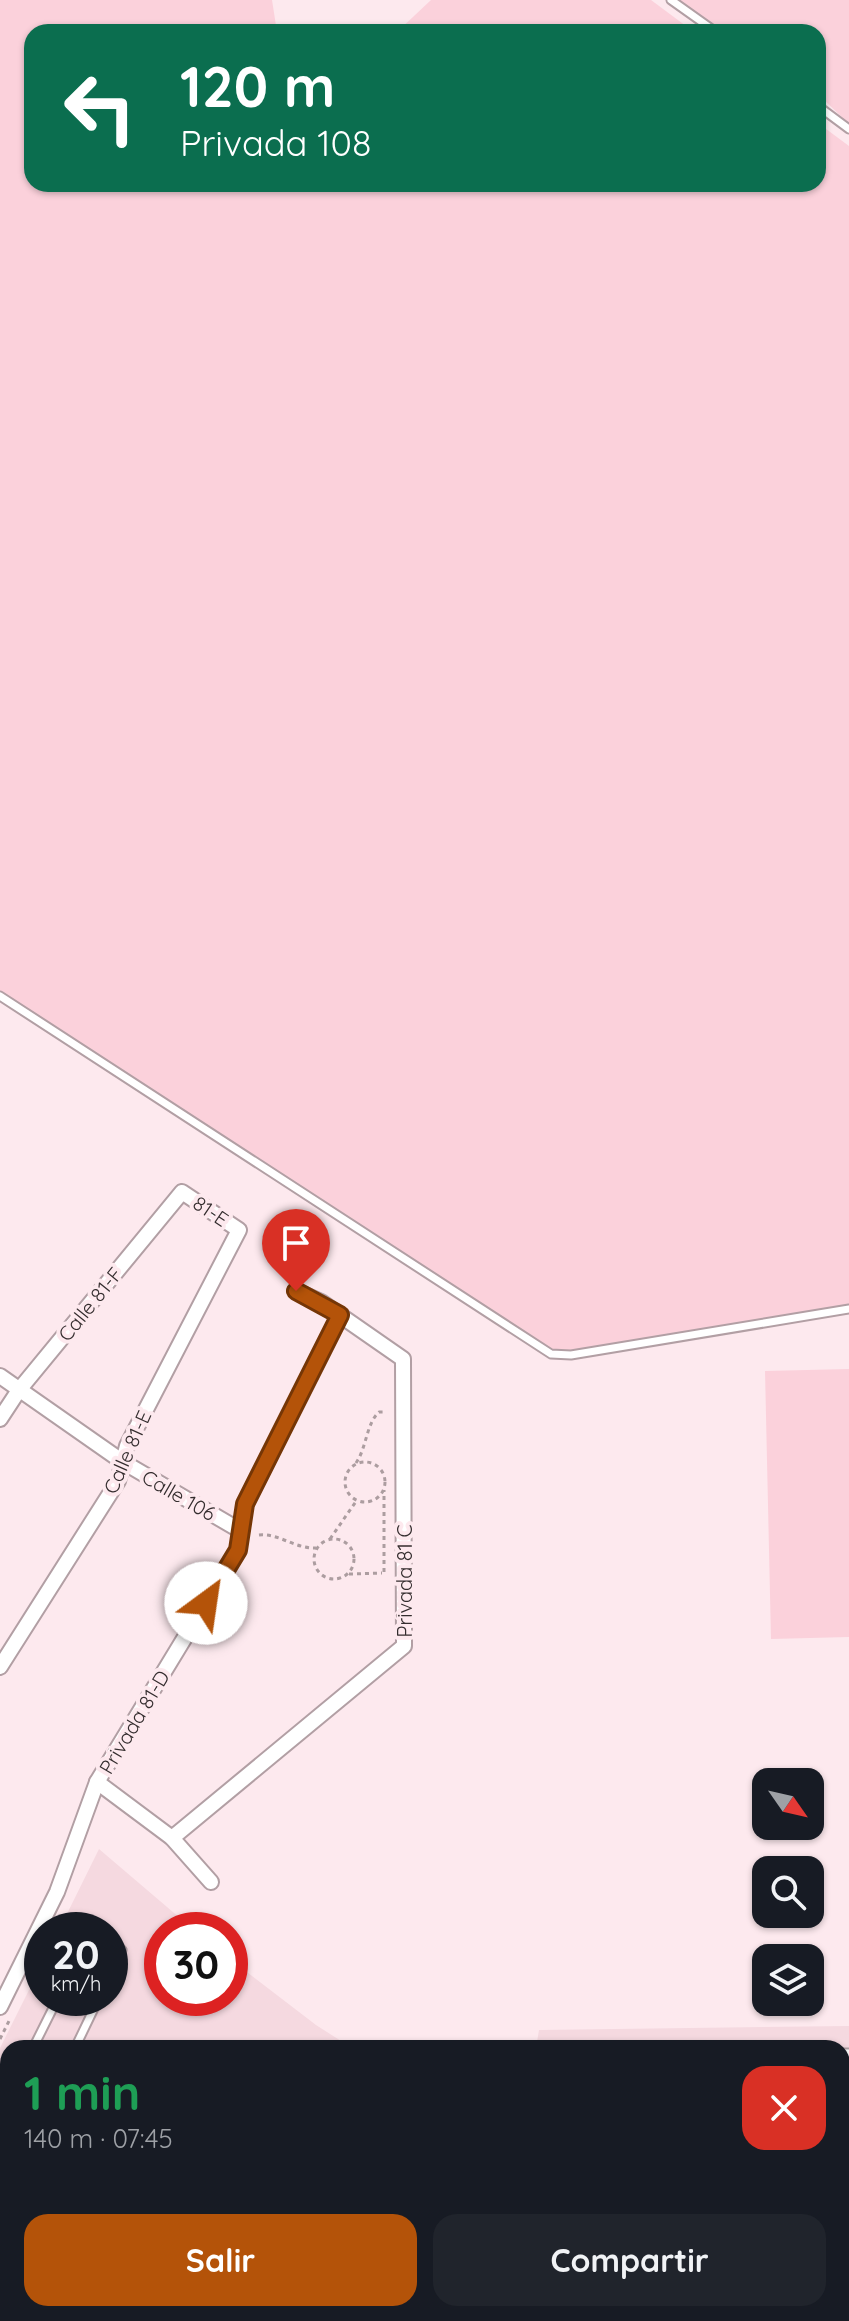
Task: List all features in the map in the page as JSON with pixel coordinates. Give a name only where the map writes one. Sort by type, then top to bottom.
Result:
[{"type":"street","name":"81-E","points":[[182,1192],[239,1230]]},
{"type":"street","name":"Calle 81-F","points":[[0,1419],[19,1390],[182,1192]]},
{"type":"street","name":"Calle 81-E","points":[[0,1667],[118,1481],[131,1438],[239,1230]]},
{"type":"street","points":[[296,1291],[340,1315]]},
{"type":"street","name":"Privada 81 C","points":[[172,1838],[404,1646],[403,1359],[340,1315]]},
{"type":"street","name":"Privada 81-D","points":[[0,2007],[57,1892],[97,1782],[238,1550],[245,1504],[340,1315]]},
{"type":"street","name":"Calle 106","points":[[0,1376],[123,1462],[241,1531]]},
{"type":"street","points":[[97,1782],[172,1838],[211,1882]]},
{"type":"lane","points":[[671,0],[705,24]]},
{"type":"lane","points":[[826,112],[849,129]]},
{"type":"lane","points":[[0,996],[551,1354],[571,1355],[849,1309]]},
{"type":"lane","points":[[37,2040],[49,2016]]},
{"type":"lane","points":[[79,2040],[90,2016]]},
{"type":"path","points":[[384,1486],[372,1500],[357,1500],[349,1494],[345,1482],[366,1449],[375,1416],[394,1412]]},
{"type":"path","points":[[354,1466],[367,1462],[379,1468],[384,1486],[384,1572]]},
{"type":"path","points":[[259,1535],[274,1534],[294,1545],[318,1547],[329,1540],[357,1500]]},
{"type":"path","points":[[329,1540],[342,1541],[352,1550],[354,1563],[347,1574]]},
{"type":"path","points":[[318,1547],[314,1559],[318,1571],[329,1578],[394,1572]]},
{"type":"shaded area","points":[[0,0],[272,0],[276,24],[24,24],[24,192],[826,192],[826,129],[849,146],[849,1305],[561,1354],[550,1352],[0,994]]},
{"type":"shaded area","points":[[431,0],[651,0],[683,24],[406,24]]},
{"type":"shaded area","points":[[679,0],[849,0],[849,124],[826,102],[826,24],[713,24]]},
{"type":"shaded area","points":[[849,1369],[849,1637],[771,1639],[765,1371]]},
{"type":"shaded area","points":[[99,1849],[173,1912],[144,1912],[144,2016],[248,2016],[248,1973],[339,2040],[4,2040],[24,2000],[24,2016],[128,2016],[128,1912],[68,1912]]},
{"type":"shaded area","points":[[849,2026],[849,2040],[537,2040],[539,2030]]},
{"type":"route","points":[[206,1603],[238,1550],[245,1504],[340,1315],[296,1291]]}]
